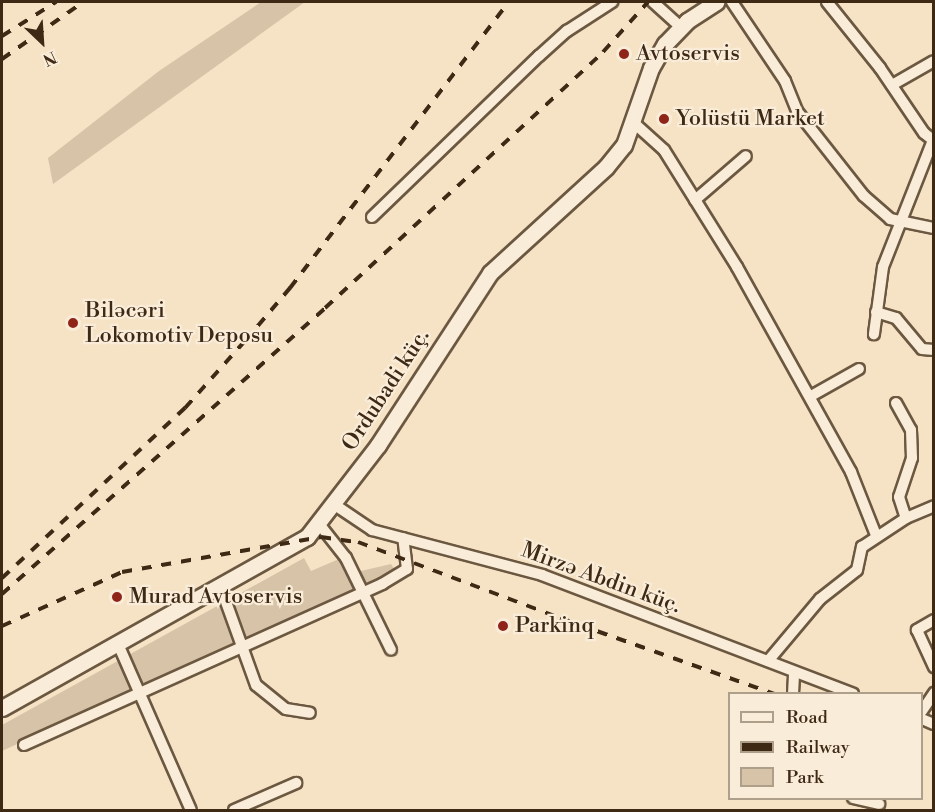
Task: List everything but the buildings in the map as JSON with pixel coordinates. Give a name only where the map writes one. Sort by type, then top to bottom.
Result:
[{"type":"main road","name":"Ordubadi küç.","points":[[2,708],[292,548],[320,525],[490,273],[606,167],[624,146],[634,123],[651,68],[681,27],[716,2]]},
{"type":"street","points":[[372,218],[539,56],[612,2]]},
{"type":"street","points":[[653,2],[681,27]]},
{"type":"street","points":[[732,2],[780,73],[802,118],[864,196],[884,215],[898,222],[933,228]]},
{"type":"street","points":[[827,2],[892,86],[924,133],[933,140],[898,222],[882,267],[874,334]]},
{"type":"street","points":[[892,86],[933,61]]},
{"type":"street","points":[[634,123],[664,150],[811,396],[851,472],[876,535]]},
{"type":"street","points":[[695,200],[746,156]]},
{"type":"street","points":[[876,312],[896,318],[922,349],[933,350]]},
{"type":"street","points":[[811,396],[859,369]]},
{"type":"street","points":[[896,403],[911,430],[912,458],[899,497],[906,518]]},
{"type":"street","name":"Mirzə Abdin küç.","points":[[335,505],[372,530],[542,575],[850,692]]},
{"type":"street","points":[[768,661],[820,598],[857,570],[860,550],[876,535],[933,506]]},
{"type":"street","points":[[320,525],[346,558],[391,650]]},
{"type":"street","points":[[24,745],[363,592],[407,569],[403,538]]},
{"type":"street","points":[[221,588],[240,647],[264,695],[286,709],[310,713]]},
{"type":"street","points":[[933,620],[917,630],[933,667]]},
{"type":"street","points":[[118,644],[191,810]]},
{"type":"street","points":[[793,692],[794,672]]},
{"type":"street","points":[[923,708],[933,693]]},
{"type":"street","points":[[234,810],[296,783]]},
{"type":"street","points":[[862,800],[879,804]]},
{"type":"green space","points":[[261,2],[305,2],[53,184],[48,158],[159,71]]},
{"type":"green space","points":[[304,558],[311,571],[339,559],[348,574],[391,564],[395,570],[2,751],[2,725]]},
{"type":"railway","points":[[2,36],[56,2]]},
{"type":"railway","points":[[2,59],[83,2]]},
{"type":"railway","points":[[2,578],[185,408],[245,341],[290,288],[509,2]]},
{"type":"railway","points":[[2,594],[325,308],[603,52],[648,2]]},
{"type":"railway","points":[[2,626],[122,572],[321,537],[358,542],[560,618],[769,692]]},
{"type":"place","name":"Avtoservis","points":[[624,54]]},
{"type":"place","name":"Yolüstü Market","points":[[664,119]]},
{"type":"place","name":"Biləcəri Lokomotiv Deposu","points":[[73,323]]},
{"type":"place","name":"Murad Avtoservis","points":[[117,597]]},
{"type":"place","name":"Parkinq","points":[[503,626]]}]
